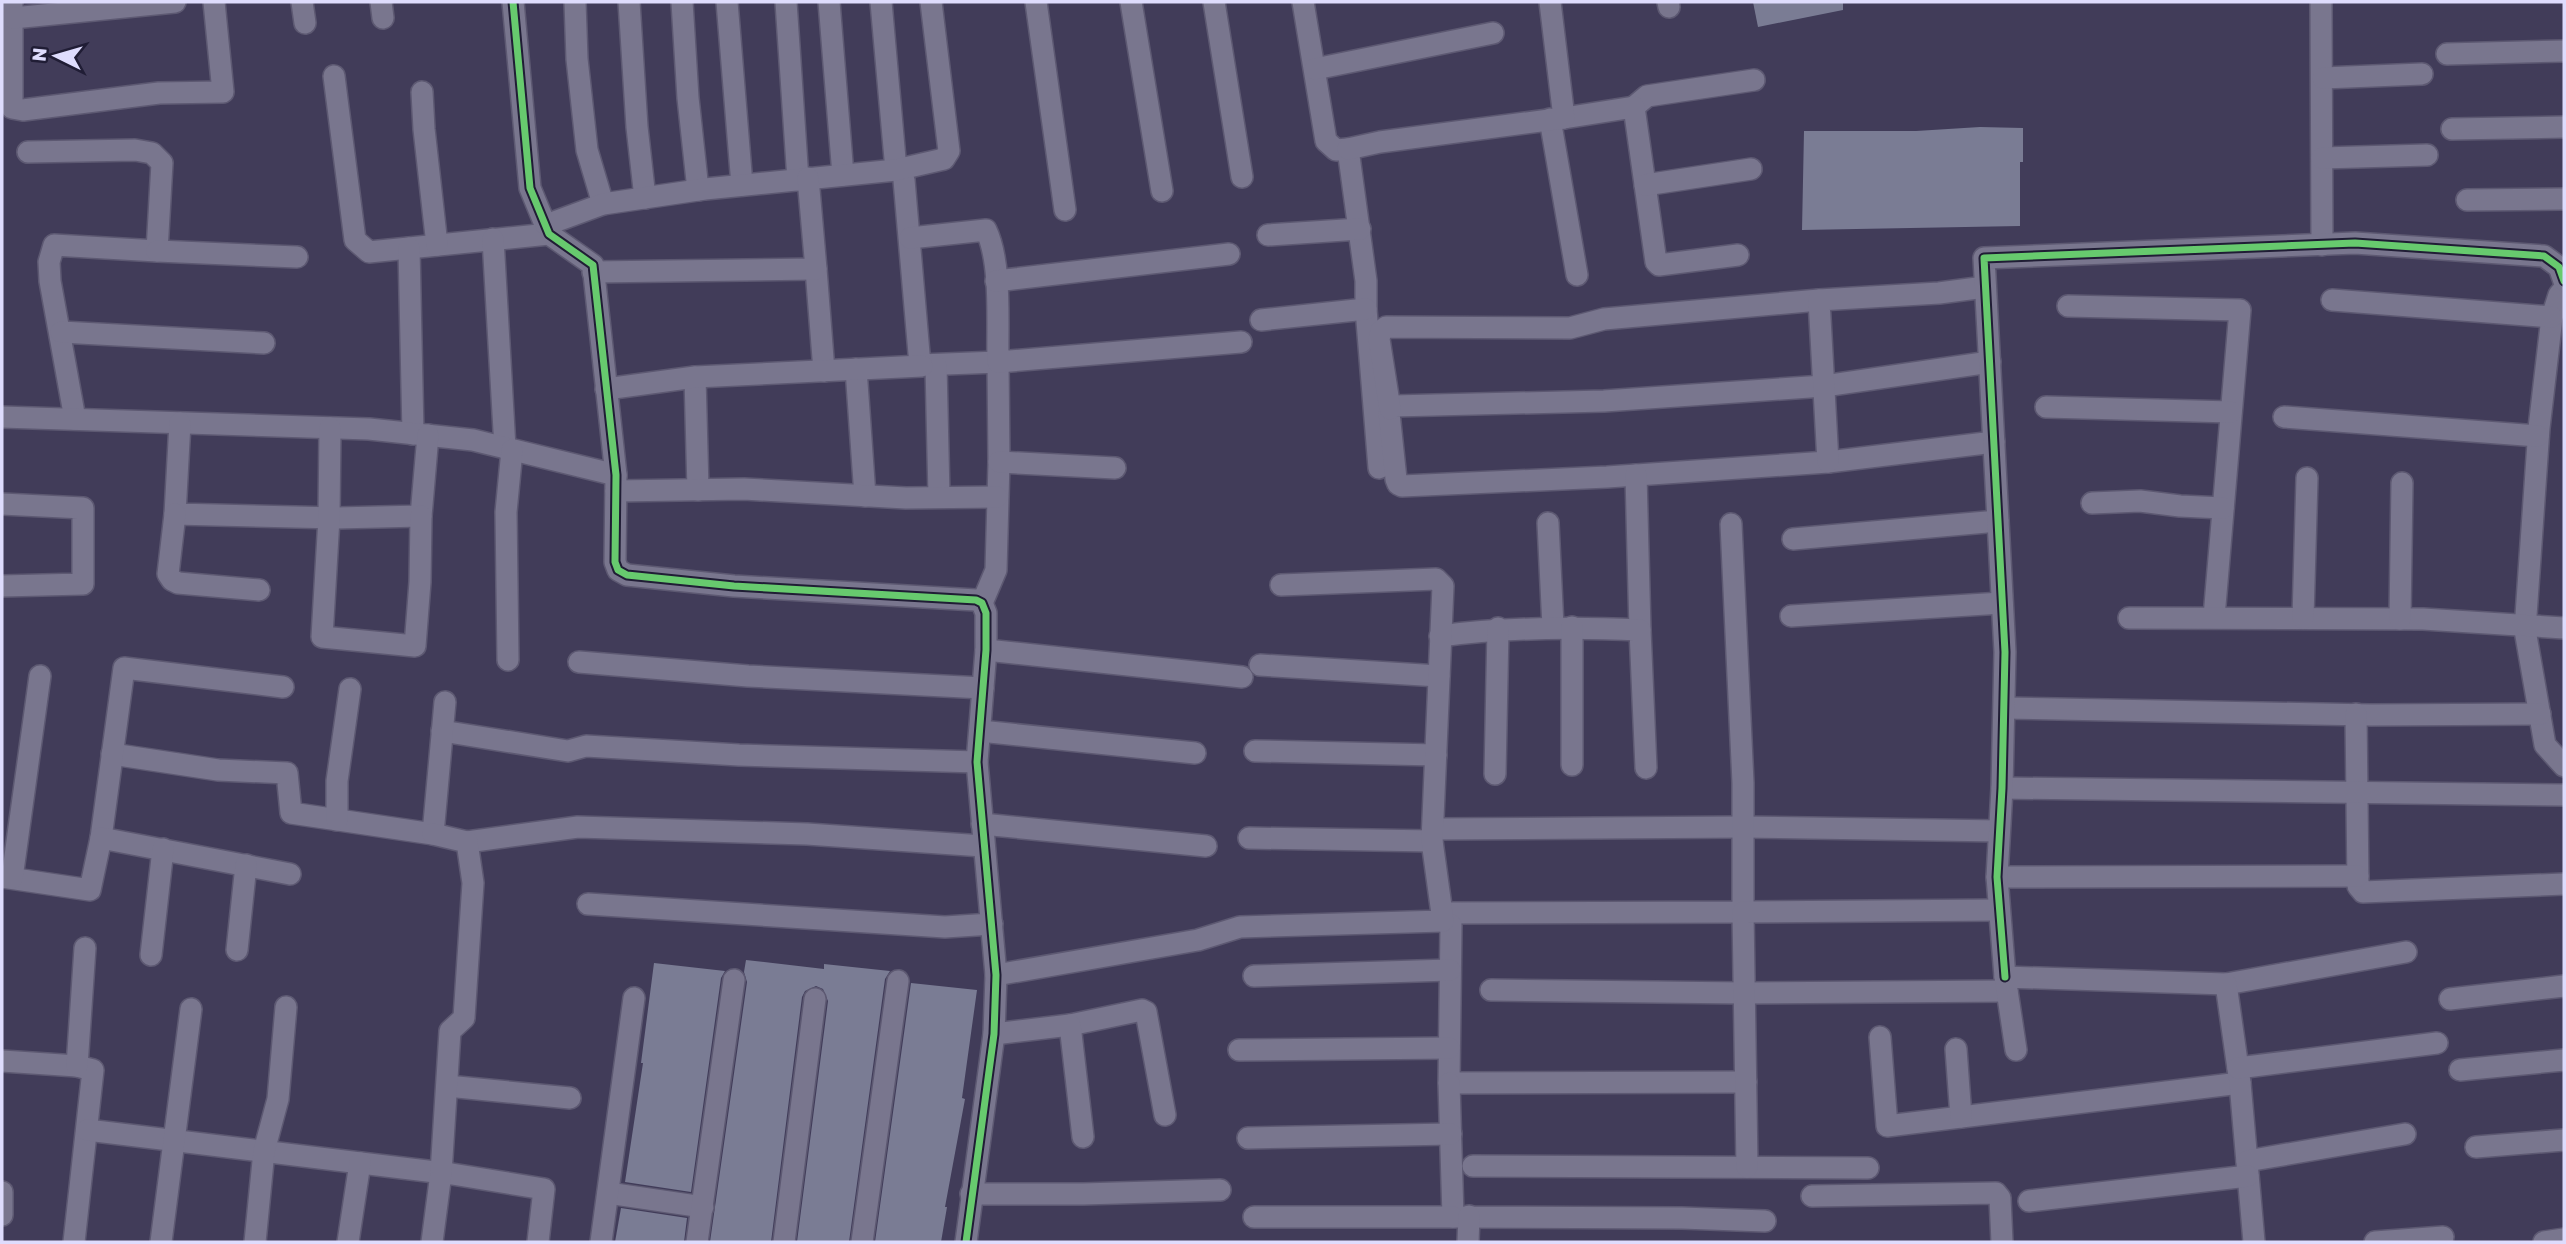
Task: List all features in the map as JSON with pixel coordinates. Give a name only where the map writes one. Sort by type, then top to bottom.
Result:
[{"type":"street","points":[[175,2],[12,10],[7,98],[12,108],[23,110],[159,93],[223,92],[214,2]]},
{"type":"street","points":[[513,2],[530,188],[547,229],[593,265],[616,483],[615,562],[618,570],[627,575],[734,586],[976,600],[982,603],[986,613],[986,650],[977,762],[996,975],[994,1034],[966,1242]]},
{"type":"street","points":[[575,2],[577,59],[587,150],[603,204]]},
{"type":"street","points":[[629,2],[637,127],[646,198]]},
{"type":"street","points":[[682,2],[688,98],[698,190]]},
{"type":"street","points":[[727,2],[742,185]]},
{"type":"street","points":[[786,2],[803,179],[816,269],[824,371]]},
{"type":"street","points":[[829,2],[843,175]]},
{"type":"street","points":[[881,2],[900,175],[910,238],[919,363],[929,366]]},
{"type":"street","points":[[334,76],[355,240],[369,252],[493,239],[547,229],[603,204],[698,190],[843,175],[900,175],[944,159],[949,151],[931,2]]},
{"type":"street","points":[[1036,2],[1065,210]]},
{"type":"street","points":[[1131,2],[1162,191]]},
{"type":"street","points":[[1214,2],[1241,177]]},
{"type":"street","points":[[1303,2],[1326,141],[1336,150],[1634,107],[1647,96],[1754,80]]},
{"type":"street","points":[[1550,2],[1557,119],[1577,275]]},
{"type":"street","points":[[2321,2],[2322,245]]},
{"type":"street","points":[[1315,69],[1493,33]]},
{"type":"street","points":[[2447,54],[2564,51]]},
{"type":"street","points":[[2323,78],[2422,74]]},
{"type":"street","points":[[422,92],[437,245]]},
{"type":"street","points":[[1634,107],[1656,262],[1659,265],[1738,255]]},
{"type":"street","points":[[2452,129],[2564,127]]},
{"type":"street","points":[[1348,149],[1360,229],[1379,468]]},
{"type":"street","points":[[28,152],[135,150],[152,153],[162,163],[157,251]]},
{"type":"street","points":[[2322,158],[2427,155]]},
{"type":"street","points":[[1645,185],[1751,169]]},
{"type":"street","points":[[2467,200],[2564,199]]},
{"type":"street","points":[[910,238],[979,229],[986,230],[991,240],[996,281],[999,462],[996,570],[982,603]]},
{"type":"street","points":[[1268,235],[1360,229]]},
{"type":"street","points":[[493,239],[508,449],[508,660]]},
{"type":"street","points":[[2016,1050],[2006,984],[1997,877],[2005,708],[2003,603],[1983,260],[1987,257],[2355,243],[2544,256],[2559,267],[2564,281]]},
{"type":"street","points":[[75,419],[50,281],[49,262],[54,245],[297,257]]},
{"type":"street","points":[[330,428],[329,517],[322,636],[415,646],[421,516],[421,434],[409,248]]},
{"type":"street","points":[[996,281],[1228,254]]},
{"type":"street","points":[[593,272],[816,269]]},
{"type":"street","points":[[1985,288],[1604,319],[1570,328],[1386,327],[1381,331],[1379,339],[1390,409],[1396,479],[1402,486],[1636,475],[1828,462],[1994,442]]},
{"type":"street","points":[[2564,289],[2559,295],[2552,317],[2538,436],[2526,624],[2546,745],[2564,766]]},
{"type":"street","points":[[1819,300],[1828,462]]},
{"type":"street","points":[[2332,300],[2552,317]]},
{"type":"street","points":[[2068,306],[2240,310],[2214,617]]},
{"type":"street","points":[[1261,320],[1366,309]]},
{"type":"street","points":[[61,332],[264,343]]},
{"type":"street","points":[[606,389],[695,377],[998,362],[1241,342]]},
{"type":"street","points":[[1390,409],[1393,406],[1604,401],[1824,386],[1990,362]]},
{"type":"street","points":[[929,366],[939,496]]},
{"type":"street","points":[[856,369],[865,496]]},
{"type":"street","points":[[695,377],[698,490]]},
{"type":"street","points":[[2046,407],[2231,412]]},
{"type":"street","points":[[2,417],[330,428],[421,434],[473,440],[616,483],[698,490],[744,489],[906,498],[998,496]]},
{"type":"street","points":[[2284,417],[2538,436]]},
{"type":"street","points":[[180,423],[175,514],[168,574],[178,583],[258,590]]},
{"type":"street","points":[[999,462],[1115,468]]},
{"type":"street","points":[[1636,475],[1646,768]]},
{"type":"street","points":[[2303,618],[2308,478]]},
{"type":"street","points":[[2400,619],[2402,483]]},
{"type":"street","points":[[2092,503],[2140,501],[2223,508]]},
{"type":"street","points":[[2,504],[83,508],[83,584],[2,586]]},
{"type":"street","points":[[175,514],[421,516]]},
{"type":"street","points":[[1793,539],[1998,521]]},
{"type":"street","points":[[1548,523],[1563,627],[1572,765]]},
{"type":"street","points":[[1731,524],[1743,827],[1747,1167]]},
{"type":"street","points":[[1280,585],[1436,579],[1443,586],[1432,835],[1442,917],[1451,925],[1451,1133],[1461,1217],[1468,1242]]},
{"type":"street","points":[[1791,616],[2003,603]]},
{"type":"street","points":[[2129,618],[2400,619],[2564,628]]},
{"type":"street","points":[[1440,636],[1498,628],[1640,630]]},
{"type":"street","points":[[1495,774],[1498,628]]},
{"type":"street","points":[[986,650],[1242,677]]},
{"type":"street","points":[[579,662],[748,676],[983,688]]},
{"type":"street","points":[[1260,665],[1439,676]]},
{"type":"street","points":[[40,676],[7,877],[90,890],[101,838],[124,668],[284,687]]},
{"type":"street","points":[[337,820],[338,781],[350,689]]},
{"type":"street","points":[[433,834],[445,702]]},
{"type":"street","points":[[2005,708],[2356,715],[2540,714]]},
{"type":"street","points":[[2356,715],[2358,886],[2362,892],[2564,884]]},
{"type":"street","points":[[442,731],[568,751],[586,746],[739,755],[977,762]]},
{"type":"street","points":[[980,731],[1195,753]]},
{"type":"street","points":[[1255,751],[1436,755]]},
{"type":"street","points":[[112,754],[218,770],[287,773],[291,813],[433,834],[467,842],[578,827],[807,834],[984,846]]},
{"type":"street","points":[[2002,788],[2564,795]]},
{"type":"street","points":[[982,824],[1206,846]]},
{"type":"street","points":[[1249,838],[1743,827],[1999,831]]},
{"type":"street","points":[[101,838],[290,874]]},
{"type":"street","points":[[432,1242],[440,1173],[450,1031],[464,1018],[473,883],[467,842]]},
{"type":"street","points":[[151,955],[163,849]]},
{"type":"street","points":[[237,950],[246,865]]},
{"type":"street","points":[[1997,877],[2358,876]]},
{"type":"street","points":[[588,904],[945,927],[992,924]]},
{"type":"street","points":[[996,975],[1198,940],[1240,927],[1442,917],[1999,911]]},
{"type":"street","points":[[77,1066],[85,948]]},
{"type":"street","points":[[1491,990],[1744,993],[2006,984],[2226,984],[2406,951]]},
{"type":"street","points":[[1254,976],[1450,970]]},
{"type":"street","points":[[697,1242],[734,980]]},
{"type":"street","points":[[862,1242],[898,981]]},
{"type":"street","points":[[2226,984],[2239,1076],[2254,1242]]},
{"type":"street","points":[[2450,999],[2564,986]]},
{"type":"street","points":[[601,1242],[634,998]]},
{"type":"street","points":[[783,1242],[816,999]]},
{"type":"street","points":[[255,1242],[264,1151],[278,1099],[286,1007]]},
{"type":"street","points":[[161,1242],[191,1009]]},
{"type":"street","points":[[994,1034],[1070,1026],[1142,1010],[1146,1012],[1165,1115]]},
{"type":"street","points":[[1070,1026],[1083,1137]]},
{"type":"street","points":[[1881,1037],[1887,1126],[1961,1118],[2437,1043]]},
{"type":"street","points":[[1239,1050],[1449,1048]]},
{"type":"street","points":[[1956,1049],[1961,1118]]},
{"type":"street","points":[[2460,1070],[2564,1060]]},
{"type":"street","points":[[2,1061],[77,1066],[93,1070],[74,1242]]},
{"type":"street","points":[[1449,1083],[1746,1082]]},
{"type":"street","points":[[447,1086],[570,1098]]},
{"type":"street","points":[[87,1130],[440,1173],[544,1189],[538,1242]]},
{"type":"street","points":[[1248,1138],[1451,1133]]},
{"type":"street","points":[[2029,1200],[2247,1169],[2405,1134]]},
{"type":"street","points":[[2476,1147],[2564,1140]]},
{"type":"street","points":[[348,1242],[360,1163]]},
{"type":"street","points":[[1473,1166],[1868,1168]]},
{"type":"street","points":[[971,1194],[1220,1190]]},
{"type":"street","points":[[2,1192],[2,1215]]},
{"type":"street","points":[[1812,1196],[1996,1193],[2000,1198],[2002,1242]]},
{"type":"street","points":[[608,1194],[703,1207]]},
{"type":"street","points":[[1254,1217],[1765,1221]]},
{"type":"street","points":[[2375,1242],[2443,1237]]},
{"type":"street","points":[[2544,1242],[2564,1239]]},
{"type":"building","points":[[1753,2],[1843,2],[1843,10],[1758,27]]},
{"type":"building","points":[[1980,127],[2023,128],[2020,226],[1802,230],[1804,131],[1916,131]]},
{"type":"building","points":[[746,960],[824,969],[824,964],[890,971],[885,979],[849,1242],[797,1242],[828,1001],[823,989],[816,986],[805,991],[802,997],[771,1242],[710,1242],[747,982],[744,972]]},
{"type":"building","points":[[654,963],[725,971],[721,978],[691,1192],[625,1182],[643,1063]]},
{"type":"building","points":[[911,983],[977,990],[962,1098],[965,1099],[941,1242],[875,1242]]},
{"type":"building","points":[[621,1208],[687,1218],[684,1242],[615,1242]]},
{"type":"cycle path","points":[[513,2],[530,188],[549,234],[593,265],[616,475],[615,562],[618,570],[627,575],[734,586],[976,600],[982,603],[986,613],[986,650],[977,762],[996,975],[994,1034],[966,1242]]},
{"type":"cycle path","points":[[2005,977],[1997,877],[2005,652],[1984,258],[2355,243],[2544,256],[2559,267],[2564,281]]}]
